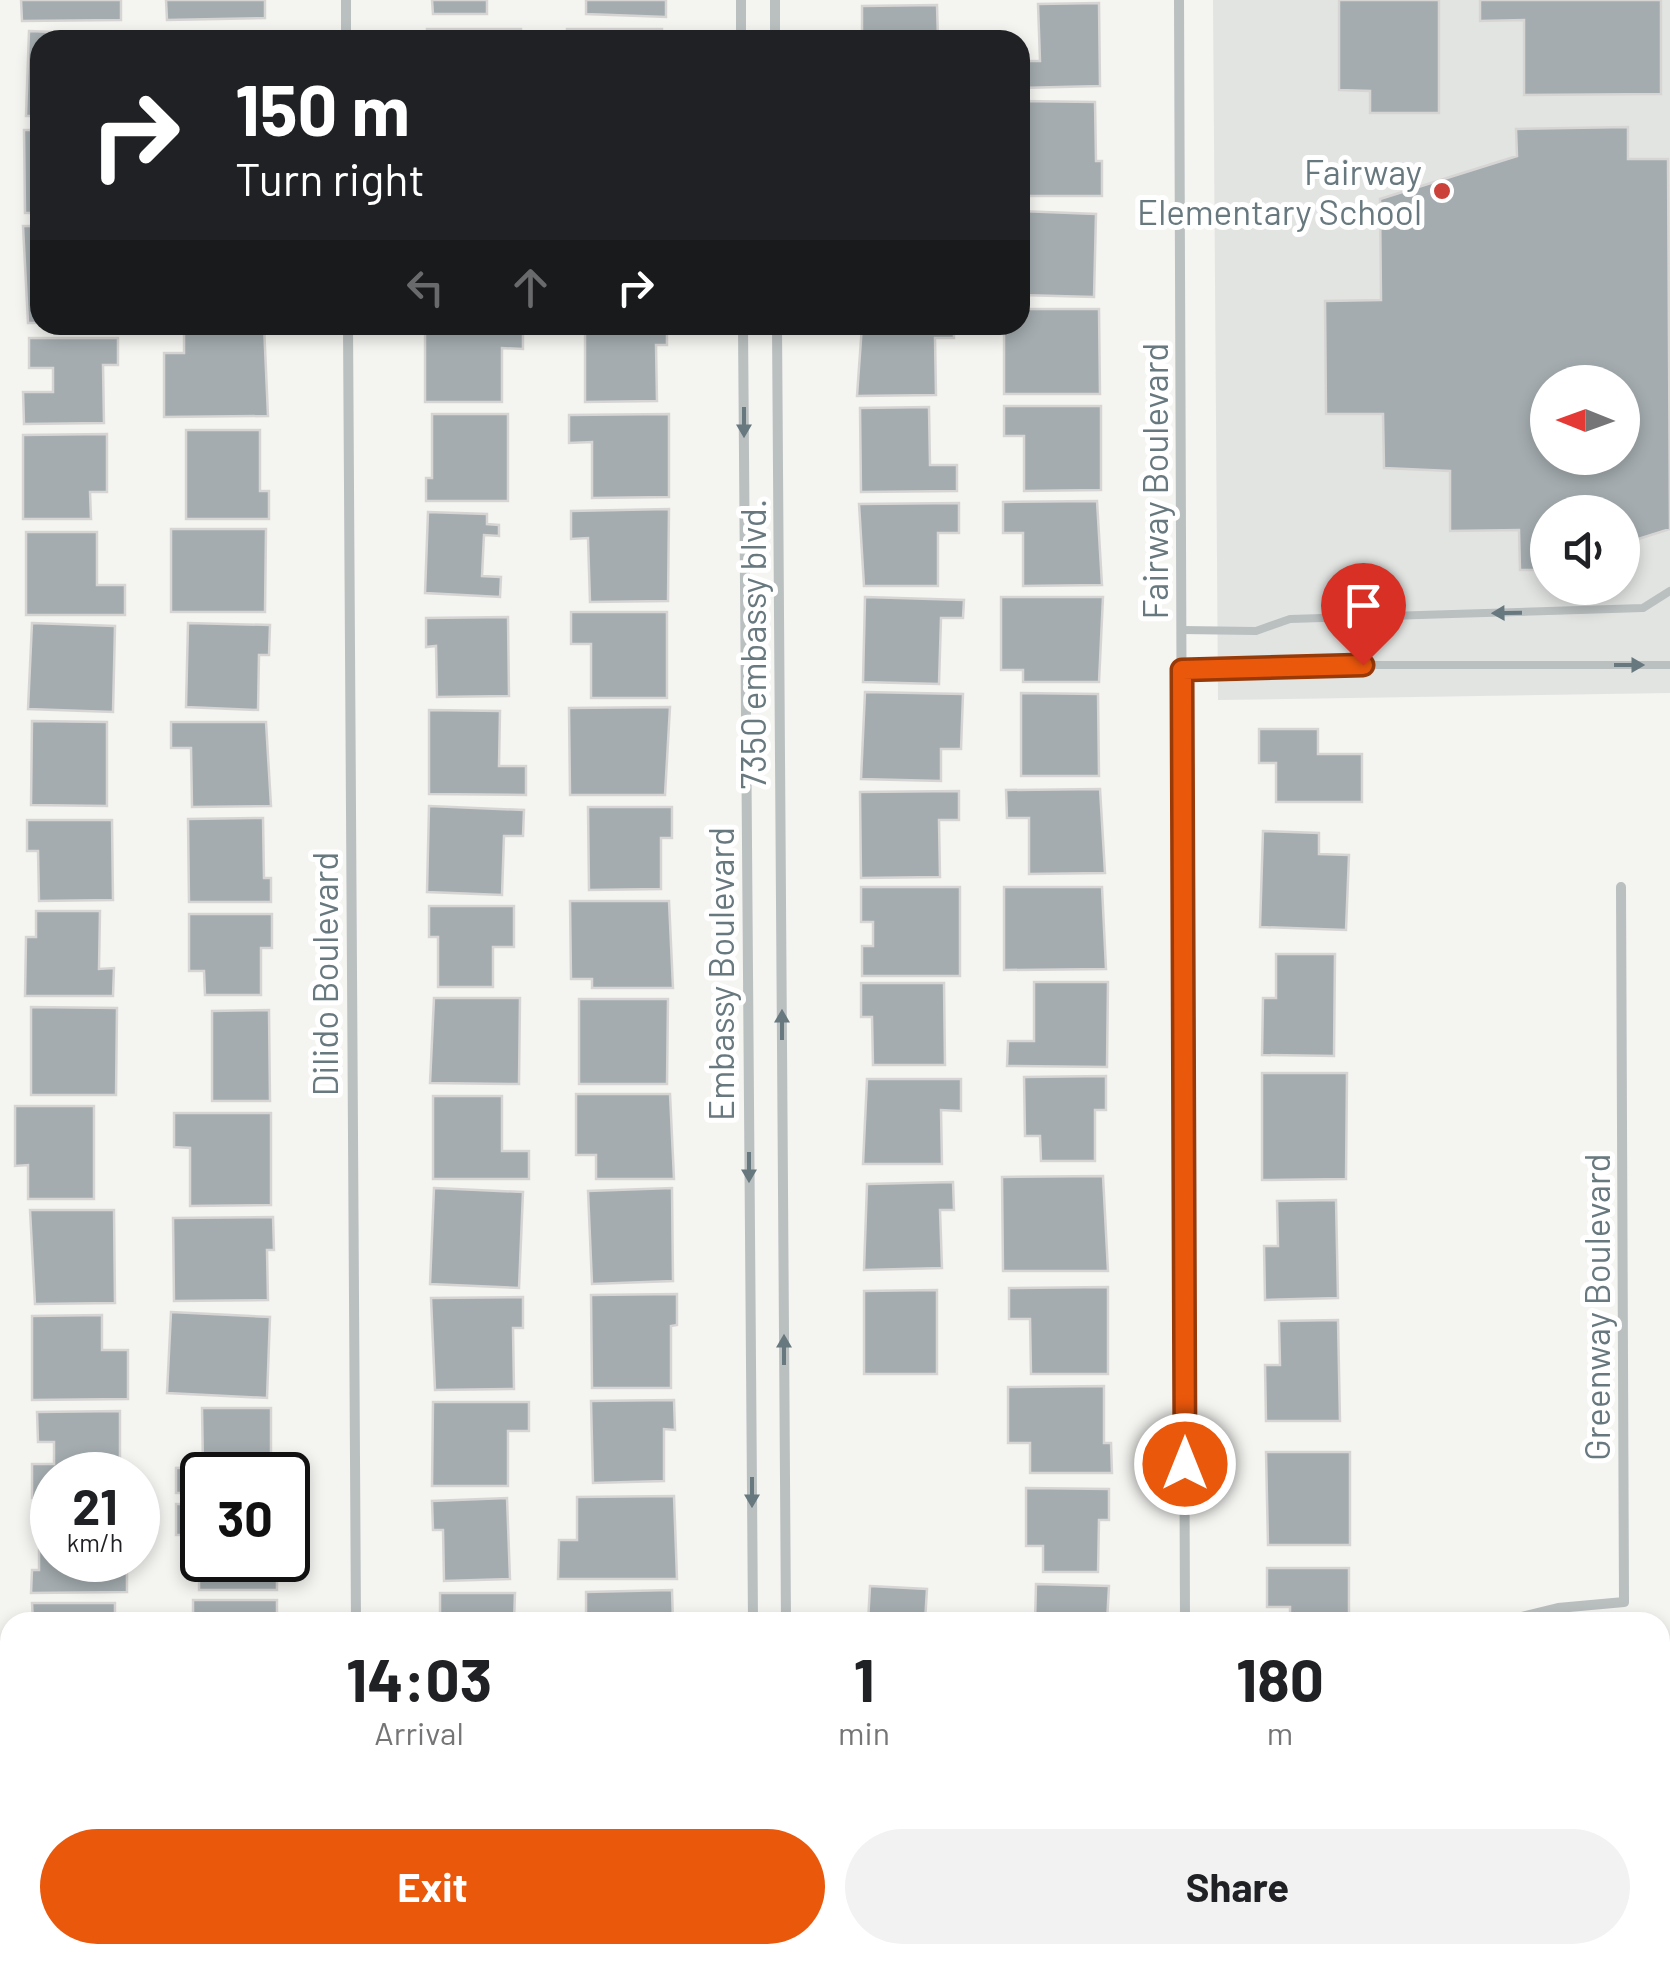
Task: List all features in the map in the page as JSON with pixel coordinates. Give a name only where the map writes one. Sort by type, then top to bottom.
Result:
[{"type":"street","points":[[346,0],[346,30]]},
{"type":"street","points":[[741,0],[741,30]]},
{"type":"street","points":[[775,0],[775,30]]},
{"type":"street","name":"Fairway Boulevard","points":[[1179,0],[1186,1612]]},
{"type":"street","name":"Dilido Boulevard","points":[[348,335],[356,1612]]},
{"type":"street","name":"Embassy Boulevard","points":[[743,335],[752,1612]]},
{"type":"street","name":"7350 embassy blvd.","points":[[777,335],[786,1612]]},
{"type":"street","name":"Greenway Boulevard","points":[[1542,1612],[1624,1602],[1621,887]]},
{"type":"lane","points":[[1182,630],[1256,631],[1290,618],[1642,608],[1670,591]]},
{"type":"lane","points":[[1182,670],[1248,665],[1670,665]]},
{"type":"shaded area","name":"Fairway Elementary School","points":[[1213,0],[1670,0],[1670,693],[1218,700]]},
{"type":"building","points":[[21,0],[121,0],[121,20],[22,21]]},
{"type":"building","points":[[166,0],[265,0],[265,18],[167,20]]},
{"type":"building","points":[[432,0],[487,0],[487,14],[433,14]]},
{"type":"building","points":[[586,0],[666,0],[666,17],[586,14]]},
{"type":"building","points":[[1339,0],[1439,0],[1439,113],[1370,113],[1370,91],[1339,90]]},
{"type":"building","points":[[1480,0],[1661,0],[1661,94],[1524,95],[1524,20],[1480,21]]},
{"type":"building","points":[[1099,3],[1100,86],[1030,88],[1030,61],[1040,61],[1038,4]]},
{"type":"building","points":[[937,5],[938,30],[862,30],[862,6]]},
{"type":"building","points":[[427,29],[521,29],[521,30]]},
{"type":"building","points":[[567,29],[662,29],[662,30]]},
{"type":"building","points":[[29,31],[30,31],[30,116],[26,116]]},
{"type":"building","points":[[1030,101],[1095,102],[1096,161],[1102,161],[1102,196],[1030,196]]},
{"type":"building","points":[[1628,127],[1628,159],[1668,159],[1670,529],[1640,538],[1640,495],[1530,495],[1530,570],[1520,570],[1519,530],[1450,531],[1450,471],[1384,468],[1383,414],[1326,414],[1325,301],[1381,300],[1380,199],[1517,156],[1516,129]]},
{"type":"building","points":[[24,130],[30,130],[30,213],[25,213]]},
{"type":"building","points":[[1030,211],[1096,214],[1094,297],[1030,295]]},
{"type":"building","points":[[23,226],[30,226],[28,323]]},
{"type":"building","points":[[1030,309],[1099,309],[1100,394],[1004,394],[1004,335],[1030,335]]},
{"type":"building","points":[[184,335],[264,335],[268,416],[164,417],[164,353],[184,353]]},
{"type":"building","points":[[425,335],[523,335],[523,349],[502,348],[502,402],[425,402]]},
{"type":"building","points":[[585,335],[667,335],[667,345],[656,345],[657,401],[585,402]]},
{"type":"building","points":[[861,335],[954,335],[935,338],[936,395],[857,396]]},
{"type":"building","points":[[29,338],[118,338],[118,365],[103,365],[104,423],[24,424],[23,392],[53,392],[53,368],[29,368]]},
{"type":"building","points":[[1004,406],[1101,406],[1101,490],[1024,491],[1024,436],[1004,436]]},
{"type":"building","points":[[929,407],[930,465],[957,465],[957,491],[861,492],[860,408]]},
{"type":"building","points":[[432,414],[508,414],[508,501],[426,501],[426,478],[432,478]]},
{"type":"building","points":[[669,414],[669,497],[592,498],[592,442],[569,443],[569,415]]},
{"type":"building","points":[[186,430],[260,430],[260,491],[269,491],[269,519],[186,519]]},
{"type":"building","points":[[107,434],[107,492],[90,492],[91,519],[23,519],[23,435]]},
{"type":"building","points":[[1097,501],[1102,585],[1023,586],[1023,533],[1003,533],[1003,502]]},
{"type":"building","points":[[959,503],[959,533],[938,533],[938,586],[864,586],[859,504]]},
{"type":"building","points":[[669,509],[668,601],[590,602],[588,538],[571,539],[571,511]]},
{"type":"building","points":[[428,512],[487,514],[487,524],[499,525],[499,536],[484,535],[482,576],[501,577],[500,597],[425,593]]},
{"type":"building","points":[[171,529],[266,529],[265,612],[171,612]]},
{"type":"building","points":[[26,532],[97,532],[97,585],[125,585],[125,615],[26,615]]},
{"type":"building","points":[[865,597],[964,600],[963,618],[941,618],[939,684],[863,682]]},
{"type":"building","points":[[1001,597],[1103,597],[1099,682],[1023,682],[1023,670],[1001,670]]},
{"type":"building","points":[[571,612],[667,612],[667,698],[591,698],[591,644],[571,644]]},
{"type":"building","points":[[508,617],[509,696],[437,697],[436,646],[426,647],[426,618]]},
{"type":"building","points":[[32,623],[115,626],[113,712],[28,709]]},
{"type":"building","points":[[188,623],[270,625],[269,655],[259,655],[258,710],[186,707]]},
{"type":"building","points":[[865,692],[963,694],[961,749],[941,749],[941,781],[861,779]]},
{"type":"building","points":[[1021,693],[1098,694],[1099,776],[1021,776]]},
{"type":"building","points":[[670,707],[665,795],[570,795],[569,708]]},
{"type":"building","points":[[429,710],[500,711],[499,766],[526,766],[526,795],[429,794]]},
{"type":"building","points":[[32,721],[107,722],[107,806],[31,805]]},
{"type":"building","points":[[171,722],[266,722],[271,806],[192,807],[191,748],[171,748]]},
{"type":"building","points":[[1259,729],[1318,729],[1318,754],[1362,754],[1362,802],[1276,802],[1276,763],[1259,763]]},
{"type":"building","points":[[1100,789],[1105,873],[1029,874],[1029,818],[1007,818],[1006,790]]},
{"type":"building","points":[[959,791],[959,820],[939,820],[940,877],[861,878],[860,792]]},
{"type":"building","points":[[429,806],[524,810],[523,836],[504,836],[502,895],[427,892]]},
{"type":"building","points":[[588,807],[672,807],[672,838],[661,838],[661,889],[589,890]]},
{"type":"building","points":[[263,818],[264,878],[271,878],[271,902],[189,902],[188,819]]},
{"type":"building","points":[[27,820],[112,820],[113,900],[39,901],[38,851],[27,851]]},
{"type":"building","points":[[1263,831],[1319,833],[1319,854],[1349,855],[1346,930],[1260,927]]},
{"type":"building","points":[[861,887],[960,887],[960,976],[862,976],[862,946],[873,946],[873,922],[861,922]]},
{"type":"building","points":[[1004,887],[1102,887],[1106,969],[1004,970]]},
{"type":"building","points":[[570,901],[669,901],[673,988],[592,988],[592,979],[571,979]]},
{"type":"building","points":[[429,906],[514,906],[514,947],[493,947],[493,987],[438,987],[438,937],[429,937]]},
{"type":"building","points":[[36,911],[100,911],[99,969],[114,968],[113,996],[25,996],[26,937],[36,937]]},
{"type":"building","points":[[189,914],[272,914],[272,948],[261,948],[261,995],[205,995],[204,971],[189,971]]},
{"type":"building","points":[[1276,954],[1335,954],[1334,1056],[1262,1055],[1263,998],[1276,998]]},
{"type":"building","points":[[1034,982],[1108,982],[1107,1067],[1007,1066],[1008,1041],[1034,1041]]},
{"type":"building","points":[[861,983],[944,983],[945,1065],[873,1065],[872,1017],[861,1017]]},
{"type":"building","points":[[434,998],[520,998],[519,1084],[430,1083]]},
{"type":"building","points":[[579,999],[668,999],[667,1084],[579,1084]]},
{"type":"building","points":[[31,1007],[117,1008],[116,1095],[31,1095]]},
{"type":"building","points":[[269,1010],[270,1101],[212,1101],[212,1011]]},
{"type":"building","points":[[1262,1073],[1347,1073],[1346,1179],[1262,1180]]},
{"type":"building","points":[[1106,1076],[1106,1110],[1095,1110],[1095,1161],[1041,1161],[1040,1136],[1025,1136],[1024,1077]]},
{"type":"building","points":[[867,1079],[961,1079],[961,1111],[941,1110],[942,1164],[863,1164]]},
{"type":"building","points":[[576,1094],[670,1094],[674,1179],[596,1179],[596,1155],[576,1155]]},
{"type":"building","points":[[433,1096],[502,1096],[502,1151],[529,1151],[529,1179],[433,1179]]},
{"type":"building","points":[[15,1106],[94,1106],[94,1199],[28,1199],[28,1165],[15,1166]]},
{"type":"building","points":[[174,1113],[271,1113],[271,1205],[190,1206],[190,1148],[174,1147]]},
{"type":"building","points":[[1103,1176],[1108,1271],[1003,1271],[1002,1177]]},
{"type":"building","points":[[953,1182],[954,1210],[940,1210],[942,1268],[864,1270],[867,1184]]},
{"type":"building","points":[[434,1188],[523,1192],[519,1288],[430,1284]]},
{"type":"building","points":[[672,1188],[673,1281],[592,1284],[588,1191]]},
{"type":"building","points":[[1336,1200],[1338,1298],[1265,1300],[1264,1246],[1278,1246],[1277,1201]]},
{"type":"building","points":[[30,1210],[114,1210],[115,1303],[35,1304]]},
{"type":"building","points":[[273,1217],[274,1250],[267,1250],[268,1300],[174,1301],[173,1218]]},
{"type":"building","points":[[1108,1287],[1108,1374],[1031,1374],[1030,1319],[1009,1319],[1009,1288]]},
{"type":"building","points":[[937,1290],[937,1374],[864,1374],[864,1291]]},
{"type":"building","points":[[677,1294],[677,1325],[671,1326],[671,1388],[592,1388],[591,1295]]},
{"type":"building","points":[[523,1297],[523,1328],[513,1328],[514,1389],[435,1390],[431,1298]]},
{"type":"building","points":[[171,1312],[270,1317],[267,1398],[167,1393]]},
{"type":"building","points":[[102,1315],[102,1350],[128,1350],[128,1399],[32,1400],[32,1316]]},
{"type":"building","points":[[1338,1320],[1340,1421],[1266,1421],[1265,1365],[1280,1365],[1279,1321]]},
{"type":"building","points":[[1104,1386],[1104,1443],[1111,1443],[1112,1473],[1030,1473],[1030,1443],[1008,1443],[1008,1387]]},
{"type":"building","points":[[674,1400],[675,1430],[664,1429],[664,1481],[593,1483],[591,1401]]},
{"type":"building","points":[[433,1402],[529,1402],[529,1431],[508,1431],[508,1486],[432,1486]]},
{"type":"building","points":[[202,1408],[271,1408],[271,1452],[203,1452]]},
{"type":"building","points":[[120,1411],[120,1452],[54,1452],[54,1442],[38,1442],[37,1412]]},
{"type":"building","points":[[1266,1452],[1350,1452],[1350,1545],[1268,1545]]},
{"type":"building","points":[[176,1468],[180,1468],[180,1493],[176,1493]]},
{"type":"building","points":[[1026,1488],[1109,1489],[1109,1520],[1099,1520],[1098,1572],[1043,1572],[1043,1546],[1026,1546]]},
{"type":"building","points":[[674,1496],[677,1579],[558,1579],[559,1540],[577,1540],[577,1497]]},
{"type":"building","points":[[507,1498],[510,1579],[444,1581],[443,1530],[433,1530],[432,1501]]},
{"type":"building","points":[[176,1504],[180,1504],[180,1535],[176,1535]]},
{"type":"building","points":[[1267,1568],[1349,1568],[1349,1612],[1290,1612],[1290,1607],[1267,1607]]},
{"type":"building","points":[[31,1582],[127,1582],[127,1592],[31,1593]]},
{"type":"building","points":[[199,1582],[277,1582],[277,1590],[199,1590]]},
{"type":"building","points":[[1036,1584],[1109,1586],[1108,1612],[1035,1612]]},
{"type":"building","points":[[870,1586],[927,1589],[926,1612],[869,1612]]},
{"type":"building","points":[[672,1590],[673,1612],[586,1612],[586,1592]]},
{"type":"building","points":[[440,1593],[515,1593],[514,1612],[440,1612]]},
{"type":"building","points":[[193,1600],[277,1600],[277,1612],[193,1612]]},
{"type":"building","points":[[32,1603],[115,1603],[115,1612],[32,1612]]},
{"type":"place","name":"Fairway Elementary School","points":[[1442,191]]},
{"type":"route","points":[[1185,1464],[1182,670],[1248,665],[1363,665]]}]
